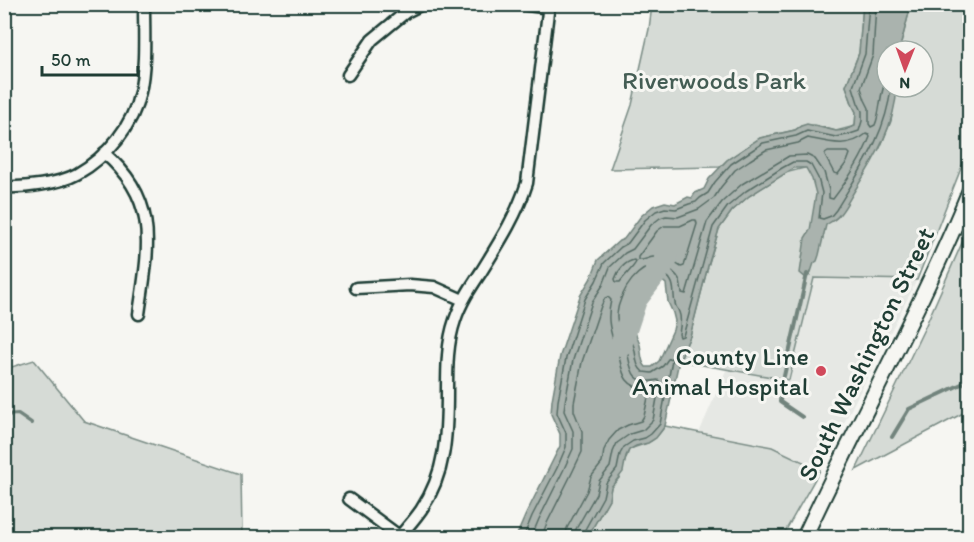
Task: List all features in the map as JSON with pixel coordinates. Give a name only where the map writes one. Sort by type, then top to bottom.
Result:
[{"type":"main road","name":"South Washington Street","points":[[804,537],[927,286],[969,190]]},
{"type":"street","points":[[4,187],[29,187],[76,175],[118,139],[127,126],[140,95],[144,56],[144,4]]},
{"type":"street","points":[[348,75],[372,40],[406,12],[422,4]]},
{"type":"street","points":[[350,499],[398,537],[421,510],[432,491],[444,456],[447,432],[447,362],[449,341],[455,319],[463,300],[514,216],[527,183],[549,6],[521,4]]},
{"type":"street","points":[[104,153],[133,186],[145,215],[148,244],[139,314]]},
{"type":"street","points":[[356,288],[434,286],[463,300]]},
{"type":"shaded area","points":[[813,278],[917,280],[820,470],[772,447],[699,433],[727,368],[789,380]]},
{"type":"green space","name":"Riverwoods Park","points":[[652,5],[863,5],[859,53],[846,86],[856,112],[855,126],[836,131],[815,125],[801,126],[795,130],[760,138],[720,167],[610,169],[632,105]]},
{"type":"green space","points":[[911,5],[969,5],[969,148],[917,280],[814,278],[789,380],[679,361],[690,336],[719,229],[732,211],[749,196],[785,173],[880,148],[891,121],[895,99],[935,99],[935,39],[902,39]]},
{"type":"green space","points":[[969,227],[969,410],[856,470],[925,327]]},
{"type":"green space","points":[[34,360],[84,421],[241,474],[242,537],[5,537],[5,369]]},
{"type":"green space","points":[[665,426],[772,447],[820,470],[782,537],[587,538],[609,499],[611,487],[619,478],[629,450],[652,440]]},
{"type":"water","points":[[863,5],[911,5],[902,39],[875,39],[875,99],[895,99],[892,115],[877,154],[837,218],[826,225],[819,255],[810,275],[806,278],[800,273],[805,238],[810,230],[816,194],[806,168],[794,168],[749,196],[732,211],[719,229],[690,336],[679,361],[665,426],[656,438],[629,450],[623,472],[611,487],[609,499],[587,538],[516,537],[560,446],[560,434],[551,414],[560,356],[580,296],[598,260],[624,239],[641,216],[653,206],[665,202],[675,204],[688,197],[692,198],[695,193],[704,189],[709,179],[727,160],[760,138],[795,130],[807,124],[836,131],[855,126],[856,112],[846,86],[859,53]],"holes":[[[655,279],[666,284],[668,302],[675,321],[673,330],[659,361],[652,367],[646,367],[632,325],[632,306],[642,290]]]},
{"type":"waterway","points":[[621,345],[636,300],[667,259]]},
{"type":"waterway","points":[[784,376],[807,274]]},
{"type":"waterway","points":[[892,437],[909,409],[970,380]]},
{"type":"waterway","points":[[781,389],[780,402],[802,417]]},
{"type":"waterway","points":[[4,415],[18,414],[31,423]]},
{"type":"place","name":"County Line Animal Hospital","points":[[821,371]]}]
